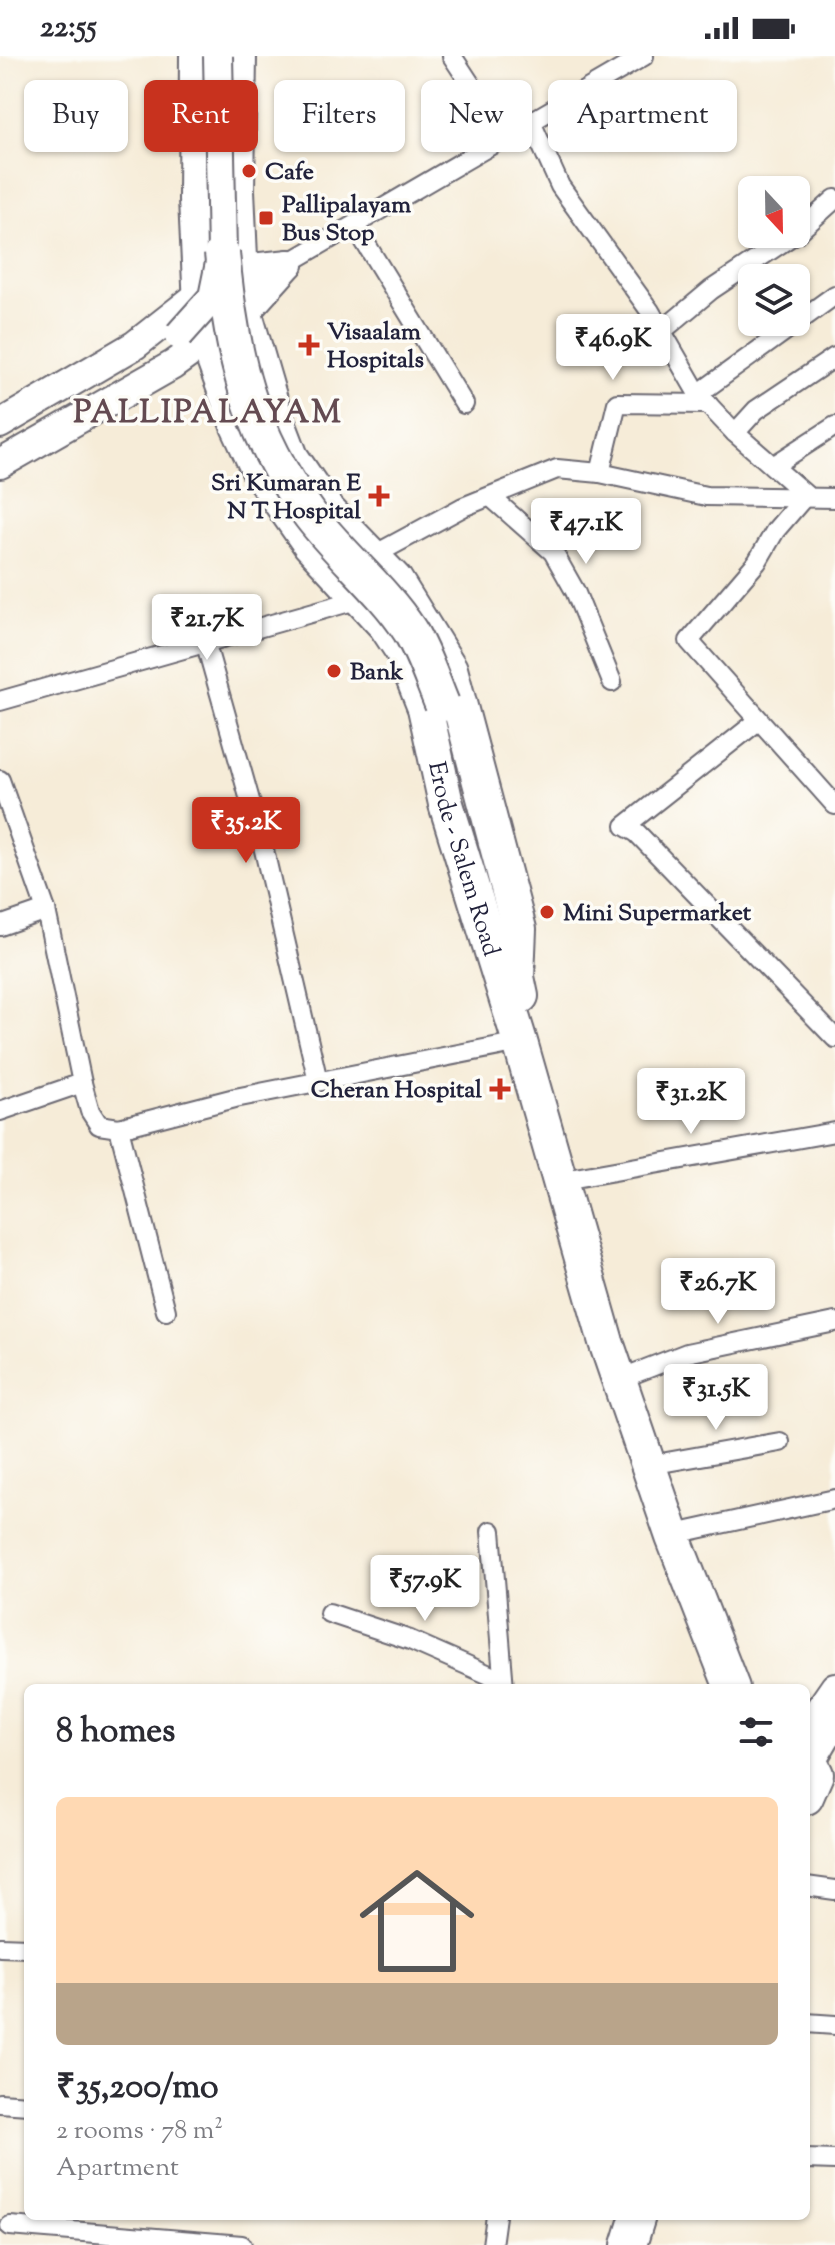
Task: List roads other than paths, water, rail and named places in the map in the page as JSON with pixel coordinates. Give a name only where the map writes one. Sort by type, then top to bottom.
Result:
[{"type":"highway","name":"Erode - Salem Road","points":[[197,56],[196,199],[201,293],[193,337],[259,471],[285,512],[352,587],[402,650],[425,708],[446,804],[526,1040],[564,1180],[673,1537],[730,1684]]},
{"type":"highway","name":"Erode - Salem Road","points":[[239,56],[237,280],[273,410],[291,457],[327,510],[384,567],[450,669],[519,929],[517,977],[526,1040]]},
{"type":"highway","points":[[237,280],[229,330],[258,430],[312,517],[385,598],[413,635],[442,704],[517,977]]},
{"type":"highway","name":"Erode - Salem Road","points":[[625,1376],[661,1463],[684,1532],[749,1684]]},
{"type":"highway","points":[[810,1790],[815,1782],[817,1740]]},
{"type":"highway","points":[[610,2245],[618,2220]]},
{"type":"highway","points":[[629,2245],[637,2220]]},
{"type":"main road","points":[[0,464],[173,365],[237,280],[218,56]]},
{"type":"main road","points":[[0,424],[135,345],[201,293],[289,264]]},
{"type":"main road","points":[[0,445],[150,357],[193,337],[213,297],[237,280],[289,264]]},
{"type":"main road","points":[[817,1740],[835,1687]]},
{"type":"street","points":[[452,56],[468,80]]},
{"type":"street","points":[[532,121],[614,63],[644,56]]},
{"type":"street","points":[[532,124],[560,186],[662,331],[703,399],[735,433],[806,495]]},
{"type":"street","points":[[289,264],[476,152]]},
{"type":"street","points":[[810,221],[835,199]]},
{"type":"street","points":[[355,226],[464,404]]},
{"type":"street","points":[[662,331],[711,290],[775,248]]},
{"type":"street","points":[[600,473],[617,403],[703,399],[835,295]]},
{"type":"street","points":[[735,433],[756,410],[835,357]]},
{"type":"street","points":[[773,466],[835,426]]},
{"type":"street","points":[[0,701],[205,641],[352,587],[384,567],[463,507],[492,498],[557,469],[600,473],[706,496],[834,497]]},
{"type":"street","points":[[806,495],[775,531],[757,562],[689,641],[835,805]]},
{"type":"street","points":[[492,498],[553,552],[575,591],[612,682]]},
{"type":"street","points":[[352,587],[384,567]]},
{"type":"street","points":[[205,641],[264,850],[318,1081]]},
{"type":"street","points":[[758,721],[625,826],[668,864],[835,1038]]},
{"type":"street","points":[[0,780],[3,802],[46,910],[82,1083],[90,1111],[99,1125],[119,1128],[318,1081],[526,1040]]},
{"type":"street","points":[[0,926],[46,910]]},
{"type":"street","points":[[0,1111],[82,1083]]},
{"type":"street","points":[[119,1128],[166,1311]]},
{"type":"street","points":[[564,1180],[835,1132]]},
{"type":"street","points":[[625,1376],[687,1353],[835,1322]]},
{"type":"street","points":[[661,1463],[780,1442]]},
{"type":"street","points":[[684,1532],[835,1499]]},
{"type":"street","points":[[329,1613],[410,1640],[504,1684],[491,1531]]},
{"type":"street","points":[[810,1887],[835,1890]]},
{"type":"street","points":[[0,1947],[24,1948]]},
{"type":"street","points":[[810,2023],[835,2025]]},
{"type":"street","points":[[0,2103],[24,2105]]},
{"type":"street","points":[[810,2159],[835,2160]]},
{"type":"street","points":[[492,2245],[495,2220]]},
{"type":"street","points":[[10,2226],[242,2245]]},
{"type":"place","name":"Cafe","points":[[249,171]]},
{"type":"place","name":"Pallipalayam Bus Stop","points":[[266,218]]},
{"type":"place","name":"Visaalam Hospitals","points":[[309,345]]},
{"type":"place","name":"Sri Kumaran E N T Hospital","points":[[379,496]]},
{"type":"place","name":"Bank","points":[[334,671]]},
{"type":"place","name":"Mini Supermarket","points":[[547,912]]},
{"type":"place","name":"Cheran Hospital","points":[[500,1089]]},
{"type":"district","name":"PALLIPALAYAM","points":[[208,411]]}]
